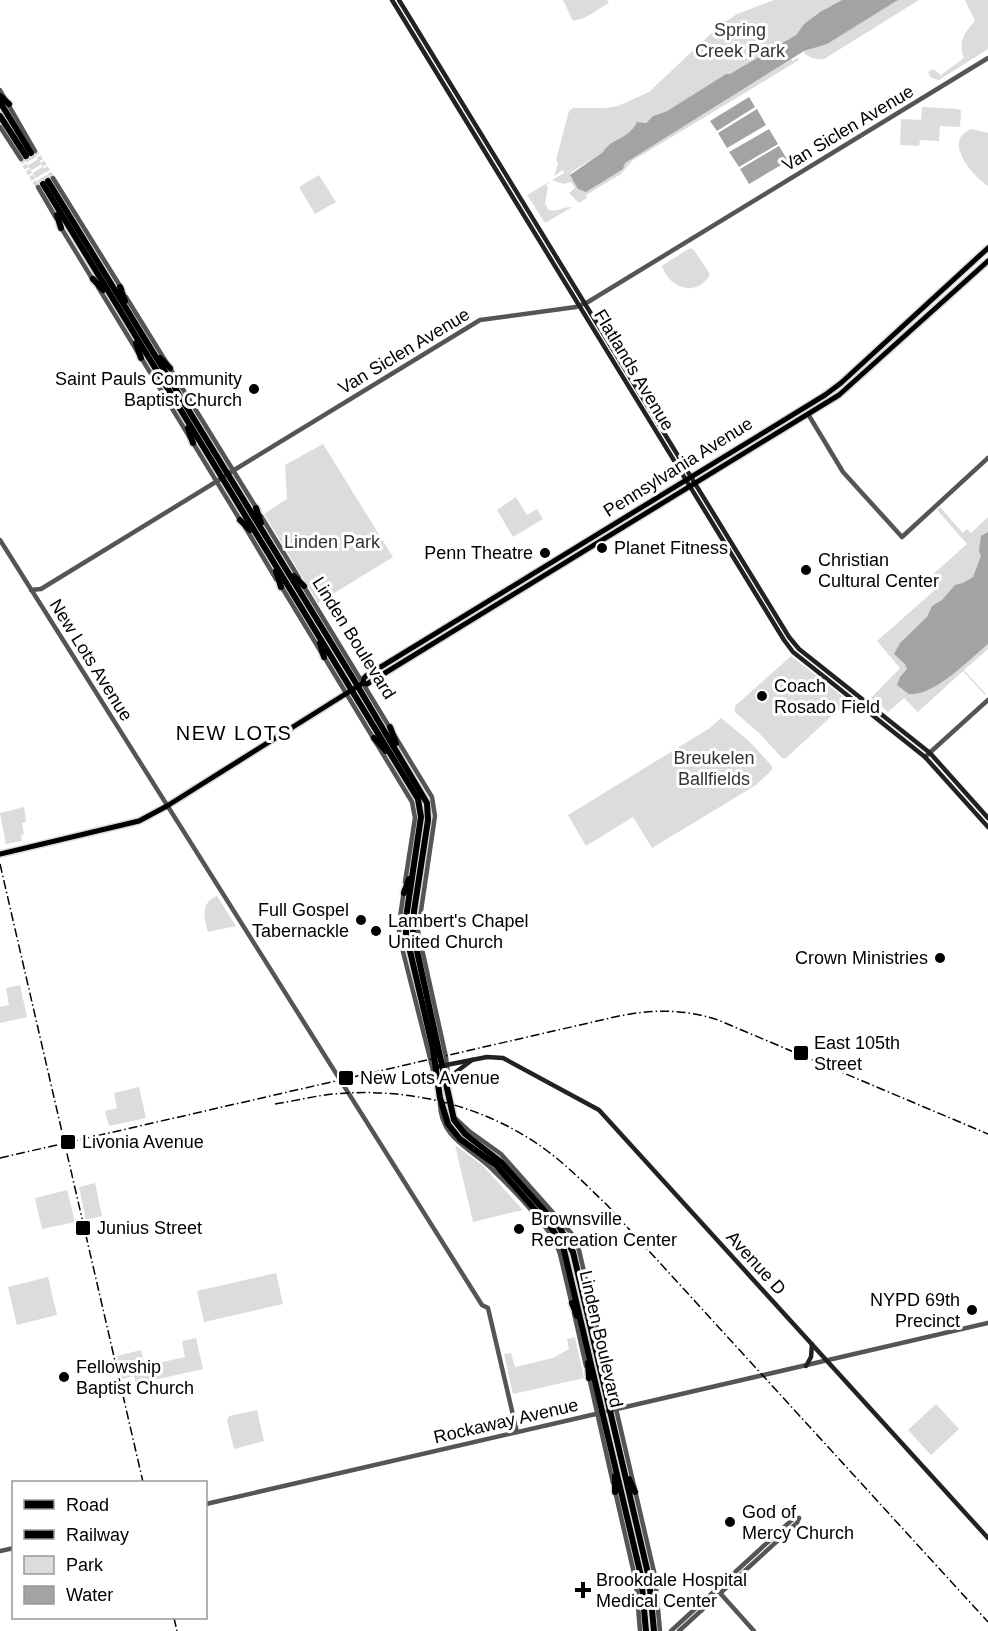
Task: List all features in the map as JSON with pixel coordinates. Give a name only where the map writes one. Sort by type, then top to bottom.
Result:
[{"type":"highway","points":[[0,96],[9,104]]},
{"type":"highway","points":[[0,102],[28,155]]},
{"type":"highway","points":[[0,116],[28,155]]},
{"type":"highway","name":"Linden Boulevard","points":[[45,182],[53,203],[184,416],[267,537],[355,688],[397,757],[424,795],[429,820],[414,911],[413,933],[441,1065],[440,1098],[447,1121],[456,1135],[496,1165],[559,1237],[566,1254],[588,1348],[600,1413],[616,1467],[642,1580],[646,1631]]},
{"type":"highway","name":"Linden Boulevard","points":[[45,182],[152,350],[259,539],[317,634],[355,688]]},
{"type":"highway","points":[[53,203],[61,228]]},
{"type":"highway","points":[[93,279],[113,301]]},
{"type":"highway","points":[[120,287],[129,313]]},
{"type":"highway","points":[[134,334],[141,358]]},
{"type":"highway","points":[[152,350],[170,368]]},
{"type":"highway","points":[[184,416],[193,443]]},
{"type":"highway","points":[[256,508],[267,537]]},
{"type":"highway","points":[[240,520],[259,539]]},
{"type":"highway","points":[[273,561],[281,587]]},
{"type":"highway","points":[[285,567],[304,586]]},
{"type":"highway","points":[[317,634],[324,657]]},
{"type":"highway","points":[[390,727],[397,757]]},
{"type":"highway","points":[[374,738],[397,757]]},
{"type":"highway","name":"Linden Boulevard","points":[[397,757],[420,805],[421,817],[406,918],[406,934],[452,1111],[458,1127],[501,1162],[565,1235],[573,1252],[613,1410],[624,1470],[649,1578],[654,1631]]},
{"type":"highway","points":[[404,893],[414,868]]},
{"type":"highway","points":[[572,1303],[584,1332]]},
{"type":"highway","points":[[601,1344],[602,1372]]},
{"type":"highway","points":[[588,1348],[589,1378]]},
{"type":"highway","points":[[615,1492],[616,1467]]},
{"type":"highway","points":[[624,1470],[635,1492]]},
{"type":"main road","name":"Flatlands Avenue","points":[[392,0],[787,645],[925,757],[988,827]]},
{"type":"main road","name":"Flatlands Avenue","points":[[399,0],[797,647],[930,753],[988,818]]},
{"type":"main road","name":"Pennsylvania Avenue","points":[[355,688],[366,676],[833,389],[988,248]]},
{"type":"main road","name":"Pennsylvania Avenue","points":[[0,854],[139,821],[167,806],[355,688],[367,684],[839,395],[988,261]]},
{"type":"main road","name":"Avenue D","points":[[441,1065],[487,1057],[503,1058],[599,1110],[988,1538]]},
{"type":"main road","points":[[449,1083],[456,1072],[472,1060]]},
{"type":"main road","points":[[806,1366],[811,1357],[812,1344]]},
{"type":"street","name":"Van Siclen Avenue","points":[[31,590],[41,589],[480,320],[579,306],[585,303],[988,58]]},
{"type":"street","points":[[0,90],[9,104],[28,155]]},
{"type":"street","points":[[0,127],[28,155]]},
{"type":"street","name":"Linden Boulevard","points":[[45,182],[61,228],[193,443],[256,508],[304,586],[355,688],[374,738],[415,810],[399,936],[440,1098],[443,1120],[449,1133],[466,1150],[493,1170],[555,1240],[589,1378],[600,1413],[636,1582],[640,1631]]},
{"type":"street","name":"Linden Boulevard","points":[[45,182],[120,287],[170,368],[225,476],[240,520],[324,657],[390,727],[430,792],[435,816],[418,932],[441,1065],[449,1083],[448,1094]]},
{"type":"street","points":[[808,414],[843,472],[902,537],[988,458]]},
{"type":"street","name":"New Lots Avenue","points":[[0,540],[482,1305],[488,1308],[517,1432]]},
{"type":"street","points":[[925,757],[988,700]]},
{"type":"street","name":"Linden Boulevard","points":[[452,1111],[457,1120],[469,1131],[501,1154],[572,1234],[579,1250],[601,1344],[613,1410],[655,1576],[660,1631]]},
{"type":"street","name":"Rockaway Avenue","points":[[207,1504],[988,1323]]},
{"type":"street","points":[[671,1631],[793,1519],[799,1518],[797,1523],[679,1631]]},
{"type":"street","points":[[720,1593],[754,1631]]},
{"type":"green space","points":[[563,0],[607,0],[609,3],[584,18],[573,21]]},
{"type":"green space","name":"Spring Creek Park","points":[[774,0],[842,0],[804,24],[796,35],[730,75],[726,74],[667,111],[653,116],[646,123],[637,122],[628,135],[606,147],[603,152],[573,171],[570,174],[623,169],[624,163],[791,59],[799,60],[632,161],[621,174],[586,195],[587,198],[579,203],[569,193],[575,188],[571,182],[563,184],[552,180],[564,173],[563,170],[554,176],[569,111],[573,108],[618,106],[649,92],[720,25],[737,14]]},
{"type":"green space","points":[[898,0],[919,0],[824,59],[813,58],[803,52],[838,37]]},
{"type":"green space","points":[[965,0],[988,0],[988,49],[939,80],[931,78],[928,72],[933,69],[941,75],[964,58],[963,38],[975,21]]},
{"type":"green space","points":[[922,107],[958,109],[961,111],[960,127],[940,126],[939,141],[920,140],[919,146],[900,145],[901,119],[921,120]]},
{"type":"green space","points":[[972,129],[988,133],[988,186],[974,174],[962,158],[959,149],[959,141],[963,134]]},
{"type":"green space","points":[[319,175],[336,202],[315,214],[299,187]]},
{"type":"green space","points":[[551,180],[546,185],[548,187],[545,204],[549,210],[572,207],[545,223],[527,195]]},
{"type":"green space","points":[[690,248],[694,250],[710,274],[698,286],[684,288],[671,280],[662,266]]},
{"type":"green space","name":"Linden Park","points":[[323,444],[393,557],[318,603],[264,514],[287,499],[285,465]]},
{"type":"green space","points":[[516,497],[527,515],[537,509],[543,519],[513,537],[497,510]]},
{"type":"green space","points":[[940,507],[963,533],[967,529],[971,533],[988,517],[988,649],[964,670],[986,694],[963,671],[918,712],[904,698],[888,712],[871,698],[900,668],[877,641],[935,590],[935,584],[930,577],[967,544],[937,510]]},
{"type":"green space","name":"Breukelen Ballfields","points":[[791,656],[846,699],[846,703],[786,758],[782,758],[735,712],[735,706]]},
{"type":"green space","name":"Breukelen Ballfields","points":[[721,718],[749,741],[772,766],[772,770],[756,785],[652,848],[633,817],[586,846],[568,815],[710,728]]},
{"type":"green space","points":[[24,807],[26,822],[22,823],[24,834],[21,835],[22,841],[6,844],[0,813]]},
{"type":"green space","points":[[217,896],[236,926],[208,932],[206,907],[208,902]]},
{"type":"green space","points":[[20,985],[27,1017],[0,1023],[0,1007],[9,1005],[6,988]]},
{"type":"green space","points":[[139,1087],[146,1118],[109,1126],[105,1111],[117,1108],[114,1093]]},
{"type":"green space","points":[[455,1145],[482,1165],[523,1210],[473,1222]]},
{"type":"green space","points":[[95,1183],[102,1216],[86,1220],[79,1187]]},
{"type":"green space","points":[[67,1190],[75,1222],[42,1229],[35,1198]]},
{"type":"green space","points":[[276,1273],[283,1304],[204,1322],[197,1291]]},
{"type":"green space","points":[[48,1277],[57,1315],[17,1325],[8,1287]]},
{"type":"green space","points":[[575,1337],[584,1378],[513,1394],[504,1354],[511,1353],[515,1367],[553,1358],[569,1349],[567,1339]]},
{"type":"green space","points":[[196,1338],[203,1369],[136,1384],[134,1376],[122,1379],[117,1356],[141,1350],[145,1366],[185,1357],[182,1341]]},
{"type":"green space","points":[[936,1404],[959,1429],[931,1455],[908,1430]]},
{"type":"green space","points":[[257,1410],[264,1441],[234,1449],[227,1421],[229,1416]]},
{"type":"water","points":[[842,0],[898,0],[827,44],[804,51],[625,163],[623,169],[586,192],[578,189],[570,175],[603,152],[610,144],[629,133],[637,122],[646,123],[653,116],[667,111],[726,74],[730,74],[796,35],[804,24]]},
{"type":"water","points":[[749,97],[755,107],[717,131],[710,121]]},
{"type":"water","points":[[757,109],[766,125],[727,148],[718,133]]},
{"type":"water","points":[[769,129],[778,144],[739,167],[729,152]]},
{"type":"water","points":[[779,146],[788,161],[749,184],[740,169]]},
{"type":"water","points":[[988,532],[988,644],[929,690],[909,694],[897,685],[907,669],[894,654],[900,643],[927,617],[932,606],[942,600],[955,585],[973,577],[981,556],[979,551],[981,536]]},
{"type":"tunnel","points":[[35,151],[53,178]]},
{"type":"tunnel","points":[[31,153],[48,181]]},
{"type":"tunnel","points":[[26,156],[43,184]]},
{"type":"tunnel","points":[[21,159],[38,187]]},
{"type":"railway","points":[[0,864],[143,1481]]},
{"type":"railway","points":[[0,1158],[619,1016],[657,1011],[681,1012],[718,1020],[988,1134]]},
{"type":"railway","points":[[275,1104],[326,1095],[361,1093],[389,1093],[417,1097],[445,1103],[498,1121],[546,1150],[570,1169],[607,1205],[988,1622]]},
{"type":"railway","points":[[174,1619],[177,1631]]},
{"type":"place","name":"Saint Pauls Community Baptist Church","points":[[254,389]]},
{"type":"place","name":"Planet Fitness","points":[[602,548]]},
{"type":"place","name":"Penn Theatre","points":[[545,553]]},
{"type":"place","name":"Christian Cultural Center","points":[[806,570]]},
{"type":"place","name":"Coach Rosado Field","points":[[762,696]]},
{"type":"place","name":"Full Gospel Tabernackle","points":[[361,920]]},
{"type":"place","name":"Lambert's Chapel United Church","points":[[376,931]]},
{"type":"place","name":"Crown Ministries","points":[[940,958]]},
{"type":"place","name":"East 105th Street","points":[[801,1053]]},
{"type":"place","name":"New Lots Avenue","points":[[346,1078]]},
{"type":"place","name":"Livonia Avenue","points":[[68,1142]]},
{"type":"place","name":"Junius Street","points":[[83,1228]]},
{"type":"place","name":"Brownsville Recreation Center","points":[[519,1229]]},
{"type":"place","name":"NYPD 69th Precinct","points":[[972,1310]]},
{"type":"place","name":"Fellowship Baptist Church","points":[[64,1377]]},
{"type":"place","name":"God of Mercy Church","points":[[730,1522]]},
{"type":"place","name":"Brookdale Hospital Medical Center","points":[[583,1590]]},
{"type":"district","name":"NEW LOTS","points":[[234,733]]}]
